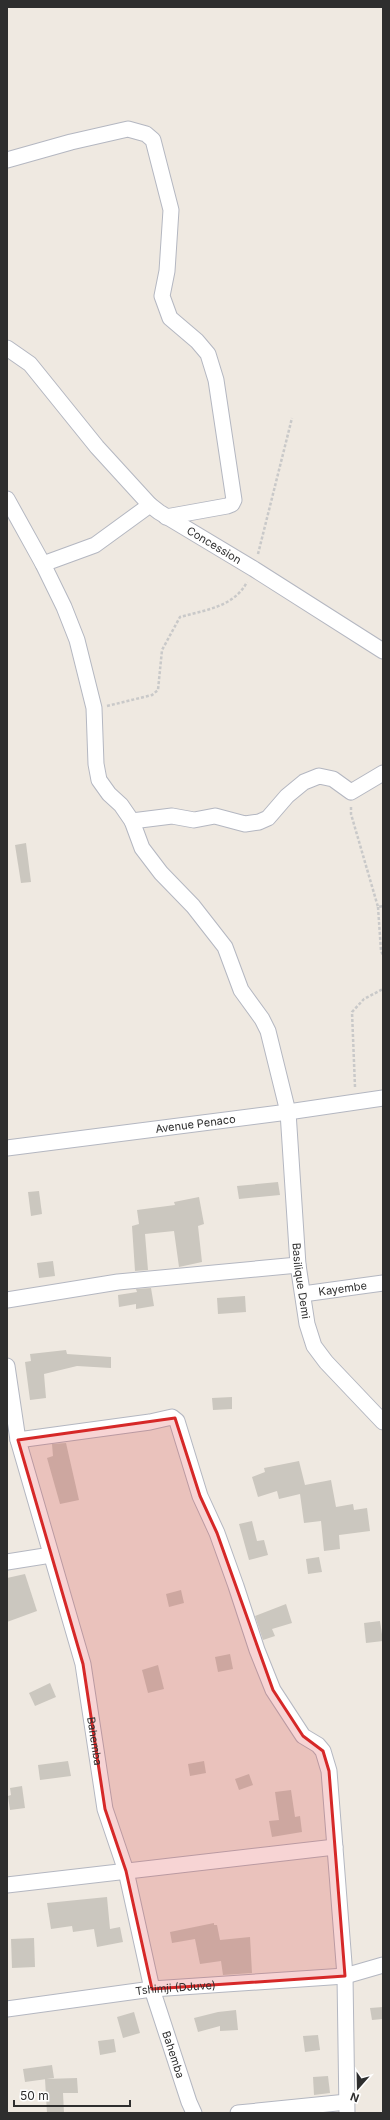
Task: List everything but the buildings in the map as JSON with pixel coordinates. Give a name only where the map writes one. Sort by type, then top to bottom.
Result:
[{"type":"street","points":[[7,160],[71,142],[128,129],[146,134],[153,140],[171,210],[167,271],[162,296],[170,318],[197,341],[208,354],[216,380],[234,500],[232,504],[227,506],[166,517]]},
{"type":"street","name":"Concession","points":[[7,348],[30,364],[97,447],[150,505],[166,517],[254,569],[383,651]]},
{"type":"street","name":"Basilique Demi","points":[[7,499],[43,564],[64,607],[77,640],[94,708],[96,764],[100,780],[109,794],[121,805],[132,821],[142,848],[161,873],[193,906],[225,947],[241,990],[262,1019],[268,1031],[288,1112],[298,1265],[302,1294],[314,1346],[326,1362],[383,1422]]},
{"type":"street","points":[[43,564],[95,545],[150,505]]},
{"type":"street","points":[[132,821],[172,816],[194,820],[215,816],[245,824],[259,822],[268,818],[287,796],[304,782],[319,776],[333,779],[352,792],[383,773]]},
{"type":"street","name":"Avenue Penaco","points":[[7,1148],[288,1112],[383,1098]]},
{"type":"street","points":[[7,1300],[118,1282],[298,1265]]},
{"type":"street","name":"Kayembe","points":[[302,1294],[383,1283]]},
{"type":"street","name":"Bahemba","points":[[7,1366],[18,1440],[83,1664],[105,1809],[126,1871],[152,1989],[194,2113]]},
{"type":"street","points":[[18,1440],[150,1422],[172,1417],[175,1418],[200,1496],[219,1540],[257,1650],[273,1690],[303,1736],[318,1745],[325,1756],[332,1798],[346,1976],[347,2108],[238,2113]]},
{"type":"street","points":[[7,1562],[51,1555]]},
{"type":"street","points":[[7,1885],[335,1847]]},
{"type":"street","name":"Tshimji (DJuve)","points":[[7,2010],[152,1989],[346,1976],[383,1965]]},
{"type":"path","points":[[94,708],[124,704],[152,695],[158,690],[162,650],[180,617],[228,604],[242,592],[254,569],[292,418]]},
{"type":"path","points":[[352,792],[351,814],[378,906],[381,951],[383,955]]},
{"type":"path","points":[[378,906],[383,906]]},
{"type":"path","points":[[356,1101],[352,1012],[364,999],[383,989]]},
{"type":"highlighted area","points":[[175,1418],[200,1496],[217,1533],[273,1690],[303,1736],[323,1751],[329,1771],[345,1976],[152,1989],[126,1871],[105,1809],[83,1664],[18,1440]]}]
